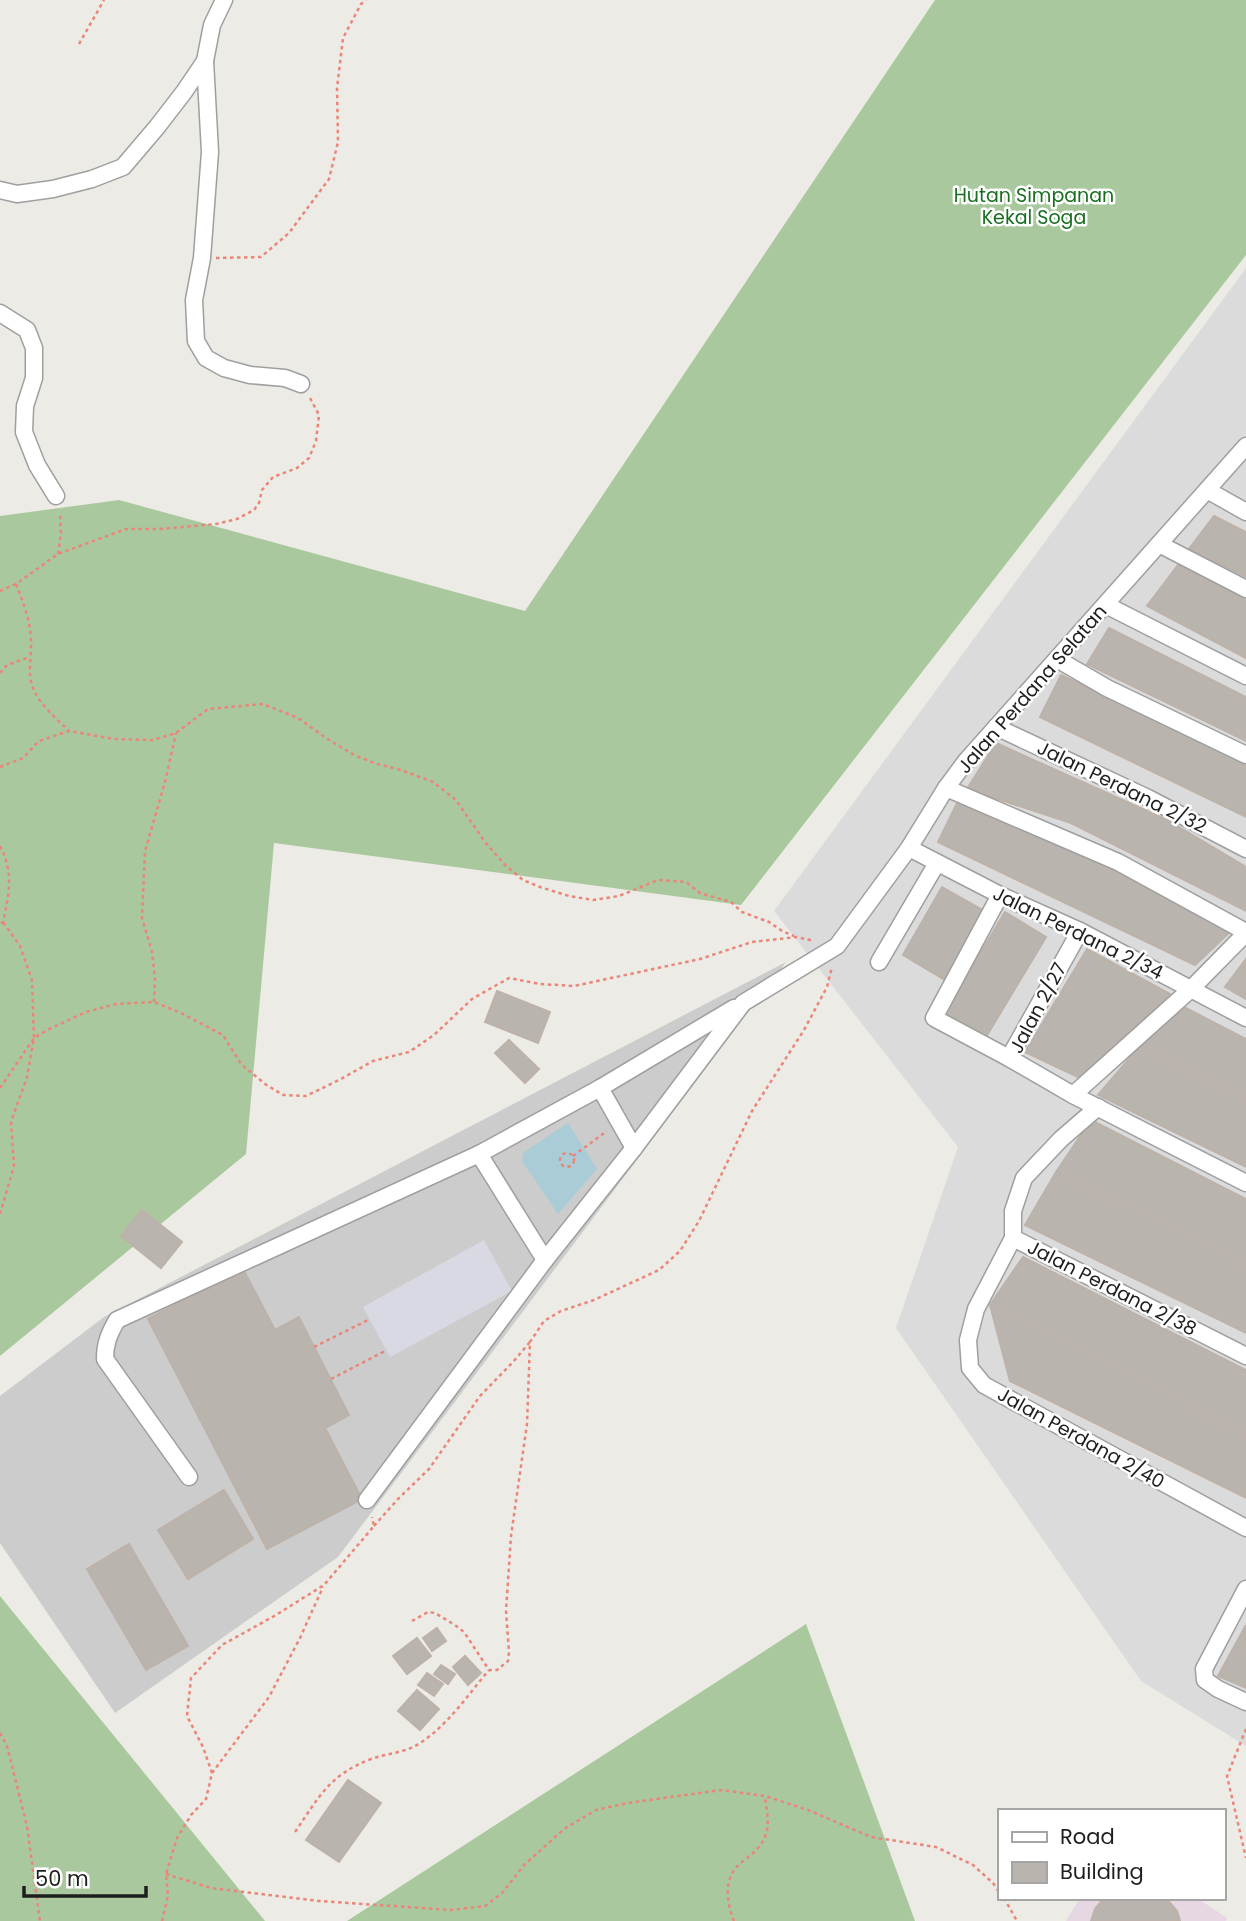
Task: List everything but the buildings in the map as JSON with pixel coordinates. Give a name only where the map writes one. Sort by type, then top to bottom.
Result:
[{"type":"street","points":[[224,0],[212,25],[205,61],[210,152],[202,258],[194,300],[196,341],[206,358],[224,368],[250,375],[285,378],[301,384]]},
{"type":"street","points":[[0,190],[17,194],[53,189],[92,179],[123,167],[178,101],[205,61]]},
{"type":"street","points":[[0,313],[27,330],[34,348],[34,377],[24,405],[24,432],[37,465],[56,496]]},
{"type":"street","name":"Jalan Perdana Selatan","points":[[837,947],[909,848],[966,761],[1246,446]]},
{"type":"street","points":[[1207,490],[1245,509]]},
{"type":"street","points":[[1159,544],[1246,589]]},
{"type":"street","points":[[1106,604],[1246,676]]},
{"type":"street","points":[[1057,659],[1107,688],[1246,755]]},
{"type":"street","name":"Jalan Perdana 2/32","points":[[996,727],[1148,797],[1246,849]]},
{"type":"street","points":[[946,788],[1118,862],[1246,932],[1191,989],[1073,1095]]},
{"type":"street","name":"Jalan Perdana 2/34","points":[[909,848],[1000,895],[1080,930],[1246,1018]]},
{"type":"street","points":[[879,962],[937,863]]},
{"type":"street","points":[[1000,895],[934,1018],[1009,1058]]},
{"type":"street","name":"Jalan 2/27","points":[[1080,930],[1009,1058],[1073,1095],[1246,1183]]},
{"type":"street","points":[[189,1477],[105,1359],[108,1337],[117,1320],[479,1153],[600,1088],[837,947]]},
{"type":"street","points":[[368,1500],[545,1260],[743,1003]]},
{"type":"street","points":[[600,1088],[634,1147]]},
{"type":"street","name":"Jalan Perdana 2/38","points":[[1098,1107],[1061,1139],[1024,1178],[1013,1211],[1013,1238],[1246,1356]]},
{"type":"street","points":[[479,1153],[545,1260]]},
{"type":"street","name":"Jalan Perdana 2/40","points":[[1013,1238],[976,1309],[968,1340],[970,1368],[984,1384],[1246,1528]]},
{"type":"street","points":[[1246,1589],[1204,1669],[1205,1680],[1246,1702]]},
{"type":"path","points":[[79,44],[104,0]]},
{"type":"path","points":[[202,258],[261,257],[289,233],[329,179],[338,142],[337,88],[342,38],[366,0]]},
{"type":"path","points":[[0,592],[58,554],[126,529],[216,524],[237,519],[254,510],[262,490],[273,477],[297,468],[309,458],[316,441],[319,415],[301,384]]},
{"type":"path","points":[[56,496],[62,517],[58,554]]},
{"type":"path","points":[[16,584],[27,610],[31,646],[28,671],[34,691],[69,730]]},
{"type":"path","points":[[0,673],[7,665],[30,657]]},
{"type":"path","points":[[0,767],[23,758],[39,741],[69,730],[114,739],[153,740],[176,733],[208,709],[263,704],[298,718],[354,755],[433,782],[456,800],[485,842],[504,864],[523,880],[569,896],[593,900],[619,896],[658,880],[686,883],[700,893],[731,902],[742,912],[769,922],[782,931],[837,947],[827,987],[804,1030],[752,1111],[699,1222],[680,1251],[659,1270],[594,1300],[561,1311],[544,1321],[513,1362],[480,1396],[429,1469],[398,1499],[324,1585],[269,1697],[212,1773],[206,1799],[191,1815],[177,1838],[166,1874],[167,1896],[162,1921]]},
{"type":"path","points":[[154,1002],[152,952],[142,918],[145,851],[176,733]]},
{"type":"path","points":[[0,846],[7,860],[10,892],[1,923],[20,946],[32,980],[34,1038],[27,1077],[11,1122],[14,1166],[0,1214]]},
{"type":"path","points":[[0,1088],[34,1038],[49,1029],[86,1012],[116,1004],[154,1002],[223,1035],[242,1064],[265,1084],[283,1095],[306,1096],[373,1061],[409,1052],[434,1035],[472,999],[509,978],[540,984],[574,986],[700,959],[752,942],[797,937]]},
{"type":"path","points":[[573,1156],[593,1141]]},
{"type":"path","points":[[570,1153],[573,1156],[575,1160],[572,1166],[568,1168],[561,1165],[560,1157],[563,1154],[570,1153]]},
{"type":"path","points":[[314,1348],[370,1318]]},
{"type":"path","points":[[489,1670],[497,1670],[508,1661],[506,1611],[510,1536],[527,1424],[530,1342]]},
{"type":"path","points":[[331,1379],[387,1350]]},
{"type":"path","points":[[368,1500],[374,1526]]},
{"type":"path","points":[[212,1773],[203,1747],[187,1716],[191,1678],[222,1645],[324,1585]]},
{"type":"path","points":[[412,1621],[428,1612],[435,1613],[455,1625],[464,1632],[489,1670]]},
{"type":"path","points":[[295,1832],[324,1789],[344,1771],[412,1747],[444,1724],[489,1670]]},
{"type":"path","points":[[1246,1729],[1227,1776],[1246,1858]]},
{"type":"path","points":[[0,1732],[27,1826],[40,1921]]},
{"type":"path","points":[[166,1874],[211,1888],[319,1901],[451,1910],[485,1906],[502,1893],[524,1866],[564,1829],[596,1810],[721,1790],[765,1796],[821,1815],[871,1837],[936,1847],[973,1865],[998,1890]]},
{"type":"path","points":[[734,1921],[728,1908],[727,1883],[739,1863],[755,1854],[768,1832],[765,1796]]},
{"type":"path","points":[[1005,1900],[1017,1921]]},
{"type":"shaded area","points":[[1246,268],[1246,1746],[1141,1681],[896,1328],[958,1147],[774,911]]},
{"type":"shaded area","points":[[786,962],[338,1557],[115,1713],[0,1543],[0,1396],[104,1317]]},
{"type":"shaded area","points":[[484,1240],[512,1291],[390,1357],[363,1307]]},
{"type":"shaded area","points":[[1079,1900],[1200,1900],[1227,1918],[1226,1921],[1066,1921]]},
{"type":"green space","name":"Hutan Simpanan Kekal Soga","points":[[935,0],[1246,0],[1246,255],[741,905],[274,843],[246,1154],[0,1356],[0,516],[119,500],[525,611]]},
{"type":"green space","points":[[0,1596],[265,1921],[0,1921]]},
{"type":"green space","points":[[806,1624],[915,1921],[347,1921]]},
{"type":"water","points":[[568,1123],[597,1169],[558,1214],[522,1161],[524,1152]]}]
